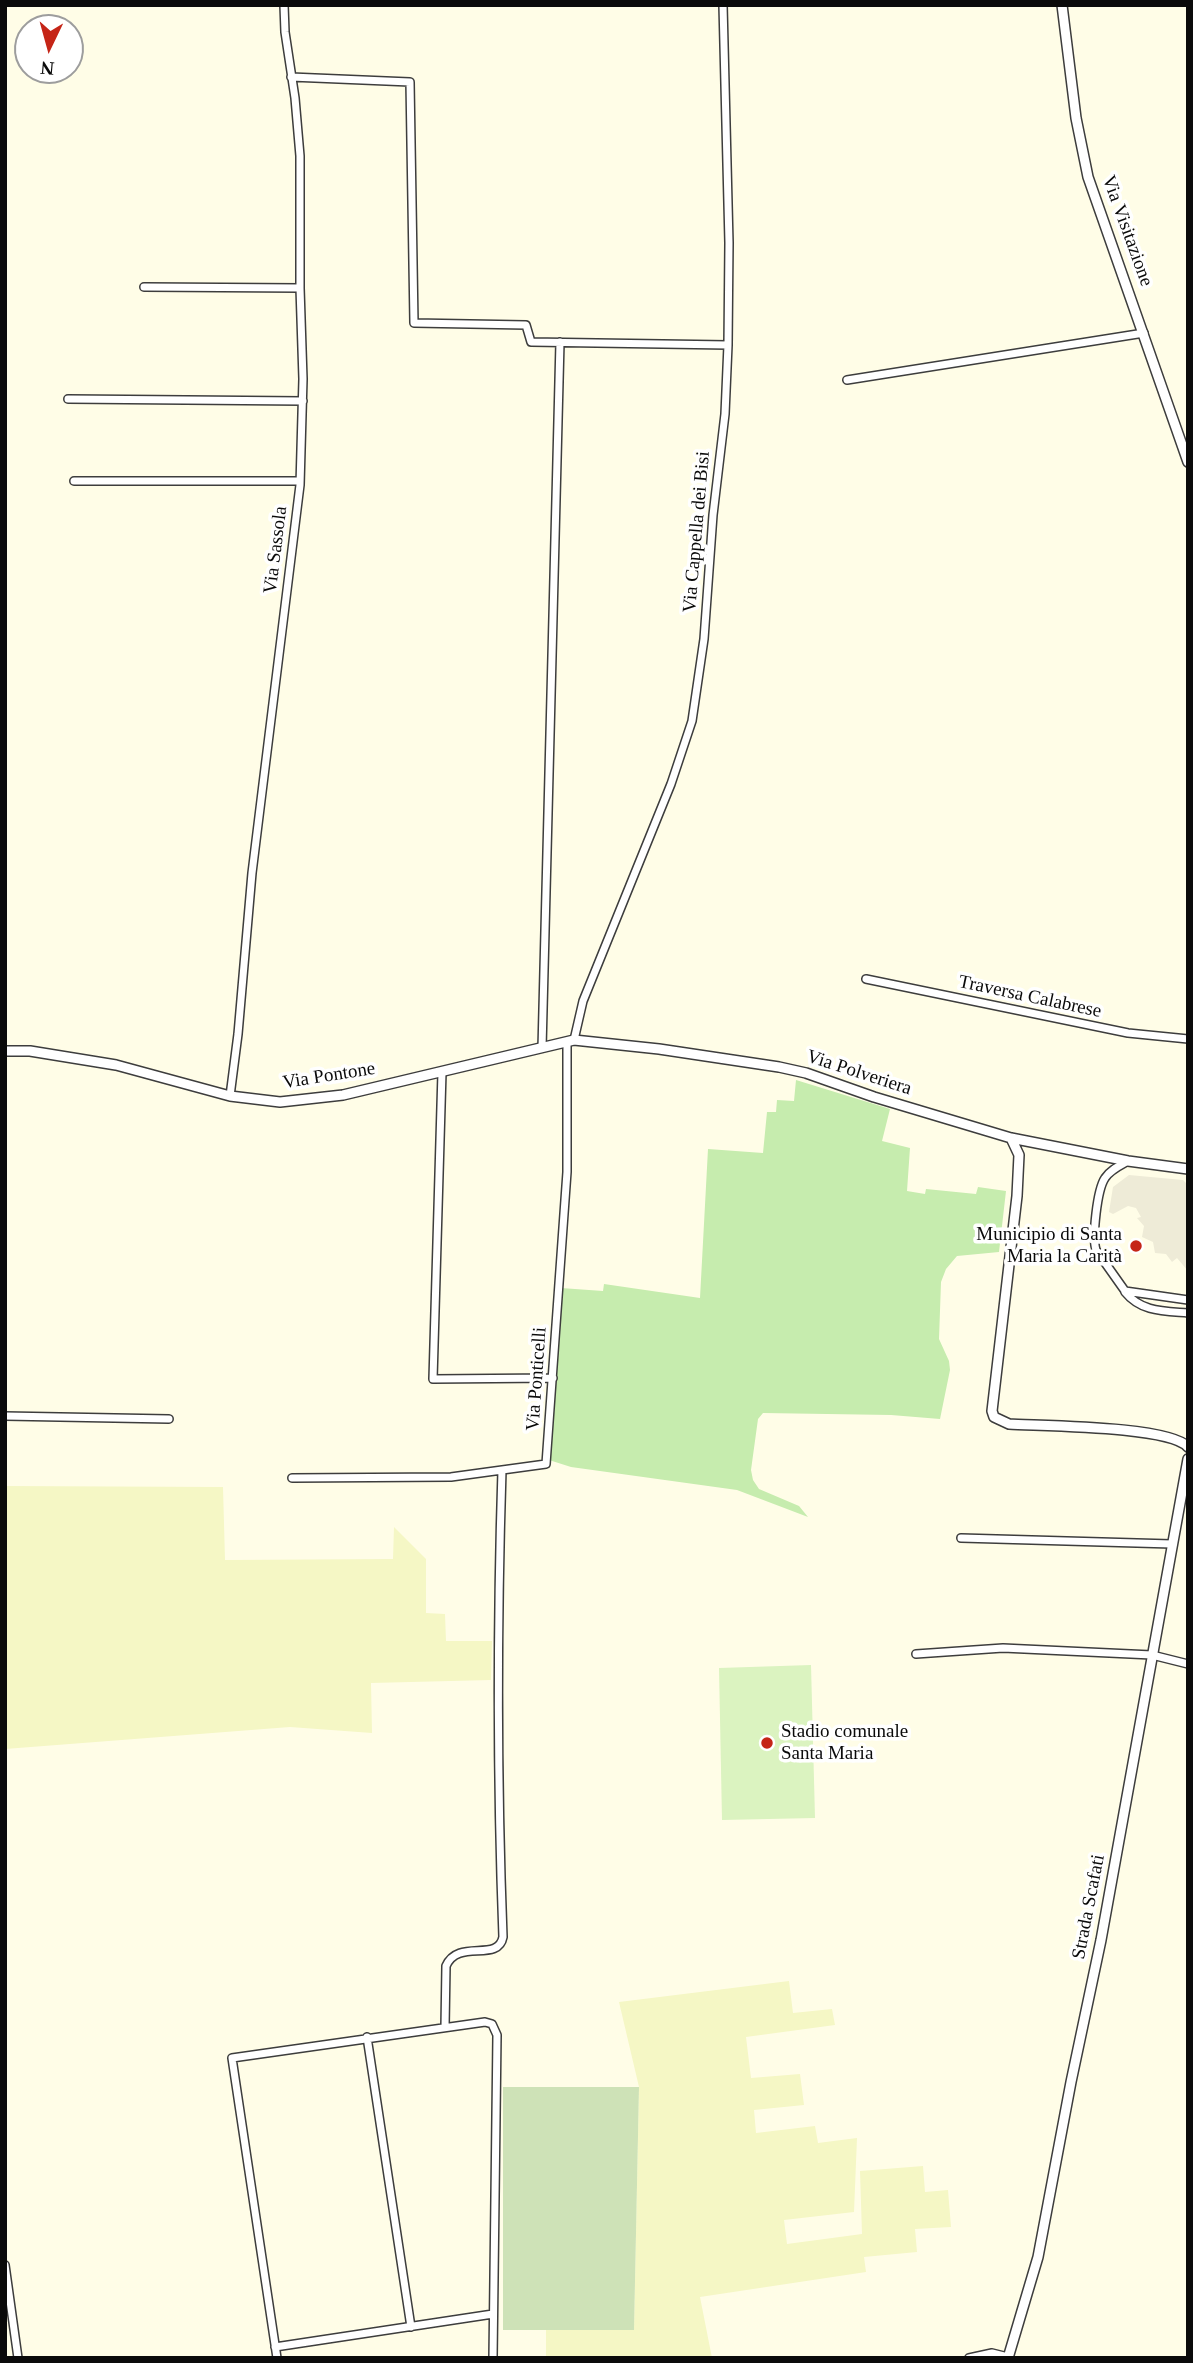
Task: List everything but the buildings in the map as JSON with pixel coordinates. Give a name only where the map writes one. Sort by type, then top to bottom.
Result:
[{"type":"street","name":"Via Sassola","points":[[230,1096],[252,873],[300,481],[303,401],[300,156],[284,5]]},
{"type":"street","name":"Via Cappella dei Bisi","points":[[570,1041],[583,1001],[671,784],[692,720],[704,639],[713,515],[725,414],[728,345],[729,243],[723,5]]},
{"type":"street","name":"Via Visitazione","points":[[1062,5],[1084,159],[1188,462]]},
{"type":"street","points":[[291,77],[410,82],[414,323],[526,325],[531,342],[728,345]]},
{"type":"street","points":[[144,287],[300,288]]},
{"type":"street","points":[[847,380],[1144,332]]},
{"type":"street","points":[[542,1048],[560,342]]},
{"type":"street","points":[[68,399],[303,401]]},
{"type":"street","points":[[74,481],[300,481]]},
{"type":"street","name":"Traversa Calabrese","points":[[866,979],[1128,1033],[1188,1039]]},
{"type":"street","name":"Via Pontone","points":[[5,1051],[30,1051],[116,1065],[230,1096],[280,1102],[333,1096],[570,1041]]},
{"type":"street","name":"Via Polveriera","points":[[570,1041],[659,1049],[779,1067],[806,1073],[874,1097],[1011,1138],[1128,1161],[1188,1168]]},
{"type":"street","name":"Via Ponticelli","points":[[292,1478],[450,1477],[547,1464],[567,1172],[570,1041]]},
{"type":"street","points":[[442,1072],[433,1379],[553,1378]]},
{"type":"street","points":[[1011,1138],[1019,1155],[1017,1196],[992,1411],[994,1417],[1009,1424],[1126,1431],[1178,1439],[1188,1447]]},
{"type":"street","points":[[1019,1155],[1033,1143]]},
{"type":"street","points":[[1128,1161],[1104,1178],[1100,1190],[1094,1244],[1100,1258],[1132,1300],[1148,1309],[1188,1313]]},
{"type":"street","points":[[1125,1291],[1188,1300]]},
{"type":"street","points":[[5,1416],[169,1419]]},
{"type":"street","name":"Strada Scafati","points":[[1008,2357],[1038,2257],[1101,1940],[1188,1459]]},
{"type":"street","points":[[445,2027],[446,1966],[450,1957],[458,1952],[496,1948],[502,1944],[503,1937],[498,1696],[502,1470]]},
{"type":"street","points":[[961,1538],[1172,1544]]},
{"type":"street","points":[[916,1654],[1003,1647],[1152,1655],[1188,1664]]},
{"type":"street","points":[[277,2358],[232,2058],[485,2021],[492,2024],[496,2031],[493,2358]]},
{"type":"street","points":[[367,2037],[411,2327]]},
{"type":"street","points":[[5,2265],[18,2358]]},
{"type":"street","points":[[275,2347],[493,2314]]},
{"type":"street","points":[[969,2358],[992,2353],[1008,2357]]},
{"type":"green space","points":[[796,1080],[890,1109],[882,1141],[910,1148],[907,1191],[925,1194],[926,1189],[976,1194],[978,1187],[1006,1191],[999,1252],[957,1256],[946,1269],[941,1282],[939,1339],[950,1370],[940,1419],[891,1415],[763,1413],[758,1419],[751,1470],[753,1480],[759,1489],[799,1506],[808,1517],[737,1490],[571,1467],[549,1460],[561,1288],[603,1291],[604,1284],[700,1298],[708,1149],[763,1153],[767,1112],[776,1112],[777,1100],[794,1101]]},
{"type":"green space","points":[[5,1486],[223,1487],[225,1560],[393,1559],[394,1527],[426,1559],[426,1613],[445,1614],[446,1641],[492,1641],[491,1680],[371,1683],[372,1733],[290,1727],[5,1749]]},
{"type":"green space","name":"Stadio comunale Santa Maria","points":[[811,1665],[815,1818],[722,1820],[719,1668]]},
{"type":"green space","points":[[789,1981],[793,2013],[832,2009],[835,2025],[746,2037],[751,2078],[800,2074],[804,2105],[754,2110],[756,2133],[815,2126],[818,2143],[857,2138],[854,2212],[784,2220],[787,2244],[862,2234],[860,2171],[923,2166],[925,2192],[948,2190],[951,2227],[915,2229],[917,2252],[864,2257],[866,2272],[700,2297],[712,2358],[546,2358],[546,2330],[634,2329],[639,2087],[619,2002]]},
{"type":"green space","points":[[503,2087],[639,2087],[634,2330],[503,2330]]},
{"type":"shaded area","points":[[1129,1175],[1183,1180],[1188,1185],[1188,1271],[1177,1258],[1172,1262],[1166,1254],[1155,1253],[1153,1242],[1142,1237],[1144,1226],[1137,1218],[1141,1217],[1136,1208],[1128,1206],[1113,1214],[1109,1212],[1113,1187]]},
{"type":"place","name":"Municipio di Santa Maria la Carità","points":[[1136,1246]]},
{"type":"place","name":"Stadio comunale Santa Maria","points":[[767,1743]]}]
